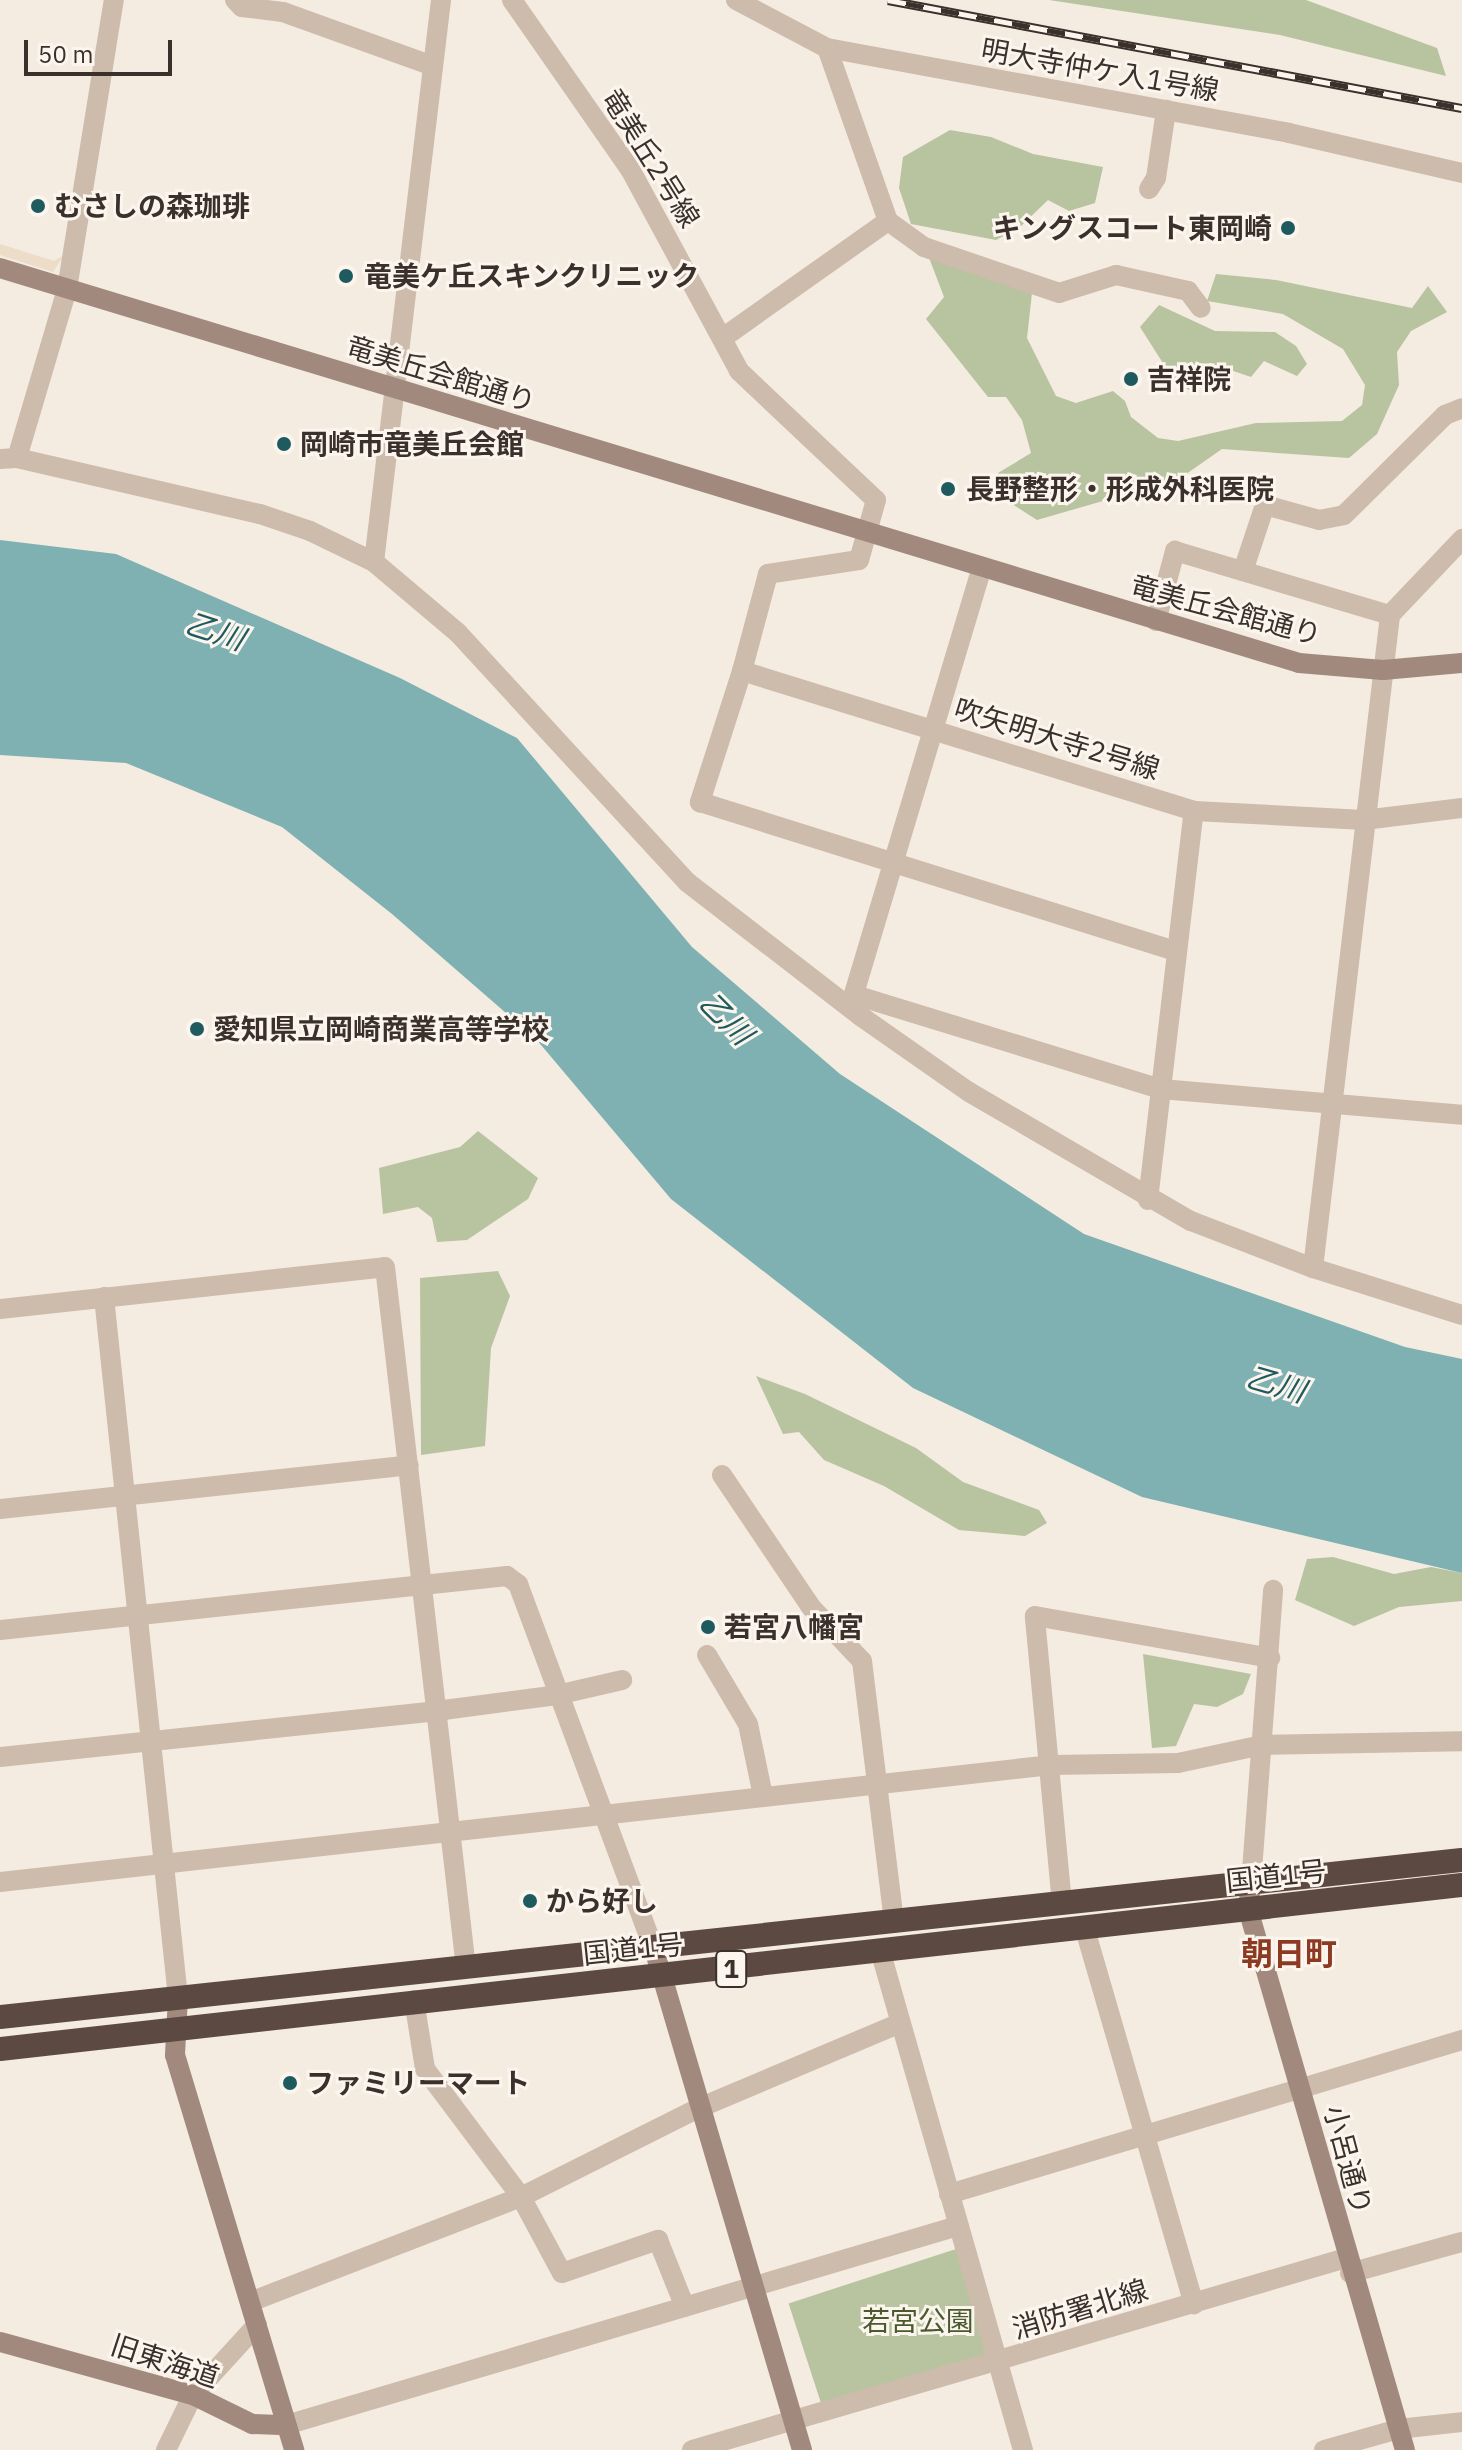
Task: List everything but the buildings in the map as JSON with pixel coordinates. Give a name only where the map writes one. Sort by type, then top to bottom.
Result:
[{"type":"highway","name":"国道1号","points":[[0,2017],[1462,1860]]},
{"type":"highway","name":"国道1号","points":[[0,2049],[414,2000],[661,1978],[1084,1926],[1462,1885]]},
{"type":"street","points":[[114,0],[67,289],[8,458],[260,514],[310,531],[374,562],[458,633],[687,882],[852,1001],[969,1092],[1148,1200],[1313,1268],[1462,1315]]},
{"type":"street","points":[[235,0],[242,7],[283,12],[433,66]]},
{"type":"street","points":[[374,562],[441,0]]},
{"type":"street","name":"竜美丘2号線","points":[[512,0],[630,169],[724,337],[739,371],[876,500],[867,532]]},
{"type":"street","name":"明大寺仲ケ入1号線","points":[[736,0],[827,48],[1166,110],[1462,173]]},
{"type":"street","points":[[827,48],[888,221],[924,247],[1059,293],[1116,275],[1188,291],[1201,308]]},
{"type":"street","points":[[1149,189],[1156,178],[1166,110]]},
{"type":"street","points":[[724,337],[888,221]]},
{"type":"street","name":"竜美丘会館通り","points":[[0,268],[981,569],[1299,663],[1383,670],[1462,663]]},
{"type":"street","points":[[1243,571],[1265,505],[1319,520],[1344,515],[1445,415],[1462,408]]},
{"type":"street","points":[[867,532],[859,560],[768,574],[742,671],[700,802],[1175,951]]},
{"type":"street","points":[[1313,1268],[1335,1105],[1364,820],[1390,615],[1462,539]]},
{"type":"street","points":[[1156,621],[1175,551],[1390,615]]},
{"type":"street","points":[[852,1001],[981,569]]},
{"type":"street","name":"吹矢明大寺2号線","points":[[742,671],[1194,811],[1364,820],[1462,808]]},
{"type":"street","points":[[1148,1200],[1175,951],[1194,811]]},
{"type":"street","points":[[852,1001],[1161,1089],[1462,1115]]},
{"type":"street","points":[[0,1309],[385,1267],[466,1968]]},
{"type":"street","points":[[104,1297],[148,1741],[178,1997],[175,2055],[294,2450]]},
{"type":"street","points":[[0,1509],[409,1465]]},
{"type":"street","points":[[722,1475],[811,1607],[862,1661],[894,1923]]},
{"type":"street","points":[[0,1630],[507,1576],[518,1584],[654,1949],[802,2450]]},
{"type":"street","points":[[1251,1884],[1273,1590]]},
{"type":"street","points":[[1062,1904],[1035,1616],[1270,1658]]},
{"type":"street","points":[[707,1655],[748,1724],[763,1796]]},
{"type":"street","points":[[0,1757],[436,1711],[557,1695],[622,1680]]},
{"type":"street","points":[[0,1882],[1051,1765],[1178,1763],[1262,1745],[1462,1741]]},
{"type":"street","name":"小呂通り","points":[[1251,1884],[1248,1909],[1348,2265],[1405,2450]]},
{"type":"street","points":[[1084,1926],[1194,2304]]},
{"type":"street","points":[[880,1950],[1023,2450]]},
{"type":"street","points":[[414,2000],[425,2069],[521,2197],[562,2273],[658,2240],[685,2307]]},
{"type":"street","points":[[250,2302],[521,2197],[699,2108],[900,2023]]},
{"type":"street","points":[[949,2194],[1144,2132],[1300,2090],[1462,2040]]},
{"type":"street","points":[[286,2425],[958,2226]]},
{"type":"street","name":"消防署北線","points":[[692,2450],[999,2364],[1194,2304],[1348,2265],[1462,2242]]},
{"type":"street","points":[[166,2450],[193,2395],[257,2325]]},
{"type":"street","points":[[0,2336],[0,2342]]},
{"type":"street","name":"旧東海道","points":[[0,2342],[193,2395],[252,2424],[286,2425]]},
{"type":"street","points":[[1324,2450],[1398,2429],[1462,2422]]},
{"type":"green space","points":[[1049,0],[1306,0],[1437,48],[1446,76],[1280,35]]},
{"type":"green space","points":[[950,130],[991,137],[1033,154],[1103,167],[1095,203],[1069,211],[1048,200],[1019,228],[996,240],[911,224],[899,188],[903,157]]},
{"type":"green space","points":[[928,255],[1033,284],[1027,338],[1056,396],[1076,403],[1113,391],[1125,401],[1131,417],[1158,438],[1178,441],[1256,423],[1342,421],[1362,405],[1365,385],[1343,349],[1283,314],[1207,301],[1216,274],[1276,280],[1412,308],[1428,286],[1447,312],[1411,331],[1397,352],[1399,385],[1377,434],[1349,458],[1222,449],[1179,479],[1037,520],[1001,497],[998,473],[1031,453],[1022,420],[1006,397],[988,397],[926,319],[944,297]]},
{"type":"green space","points":[[1159,305],[1215,331],[1275,332],[1296,346],[1307,364],[1297,376],[1264,361],[1251,377],[1210,363],[1196,370],[1189,390],[1175,382],[1140,327]]},
{"type":"green space","points":[[478,1131],[538,1178],[528,1199],[467,1240],[437,1242],[432,1218],[418,1207],[383,1214],[379,1168],[460,1147]]},
{"type":"green space","points":[[498,1271],[510,1296],[491,1348],[485,1446],[421,1455],[420,1278]]},
{"type":"green space","points":[[756,1376],[805,1394],[916,1448],[963,1482],[1039,1510],[1047,1523],[1025,1536],[959,1530],[884,1486],[824,1460],[799,1432],[783,1434]]},
{"type":"green space","points":[[1333,1557],[1394,1574],[1431,1567],[1462,1573],[1462,1601],[1399,1607],[1354,1626],[1295,1600],[1307,1559]]},
{"type":"green space","points":[[1143,1654],[1251,1674],[1243,1694],[1217,1707],[1194,1704],[1176,1746],[1152,1748]]},
{"type":"green space","name":"若宮公園","points":[[956,2249],[991,2357],[824,2412],[789,2303]]},
{"type":"shaded area","points":[[0,244],[54,261],[64,255],[53,272],[0,255]]},
{"type":"water","name":"乙川","points":[[0,540],[116,554],[400,678],[517,738],[692,947],[840,1074],[1084,1234],[1405,1347],[1462,1359],[1462,1573],[1142,1497],[913,1388],[671,1199],[536,1039],[392,914],[282,827],[126,763],[0,755]]},
{"type":"railway","points":[[888,0],[1462,108]]},
{"type":"place","name":"むさしの森珈琲","points":[[38,206]]},
{"type":"place","name":"キングスコート東岡崎","points":[[1288,228]]},
{"type":"place","name":"竜美ケ丘スキンクリニック","points":[[346,276]]},
{"type":"place","name":"吉祥院","points":[[1131,379]]},
{"type":"place","name":"岡崎市竜美丘会館","points":[[284,444]]},
{"type":"place","name":"長野整形・形成外科医院","points":[[948,489]]},
{"type":"place","name":"愛知県立岡崎商業高等学校","points":[[197,1029]]},
{"type":"place","name":"若宮八幡宮","points":[[708,1627]]},
{"type":"place","name":"から好し","points":[[530,1901]]},
{"type":"place","name":"ファミリーマート","points":[[290,2083]]},
{"type":"district","name":"朝日町","points":[[1289,1953]]}]
